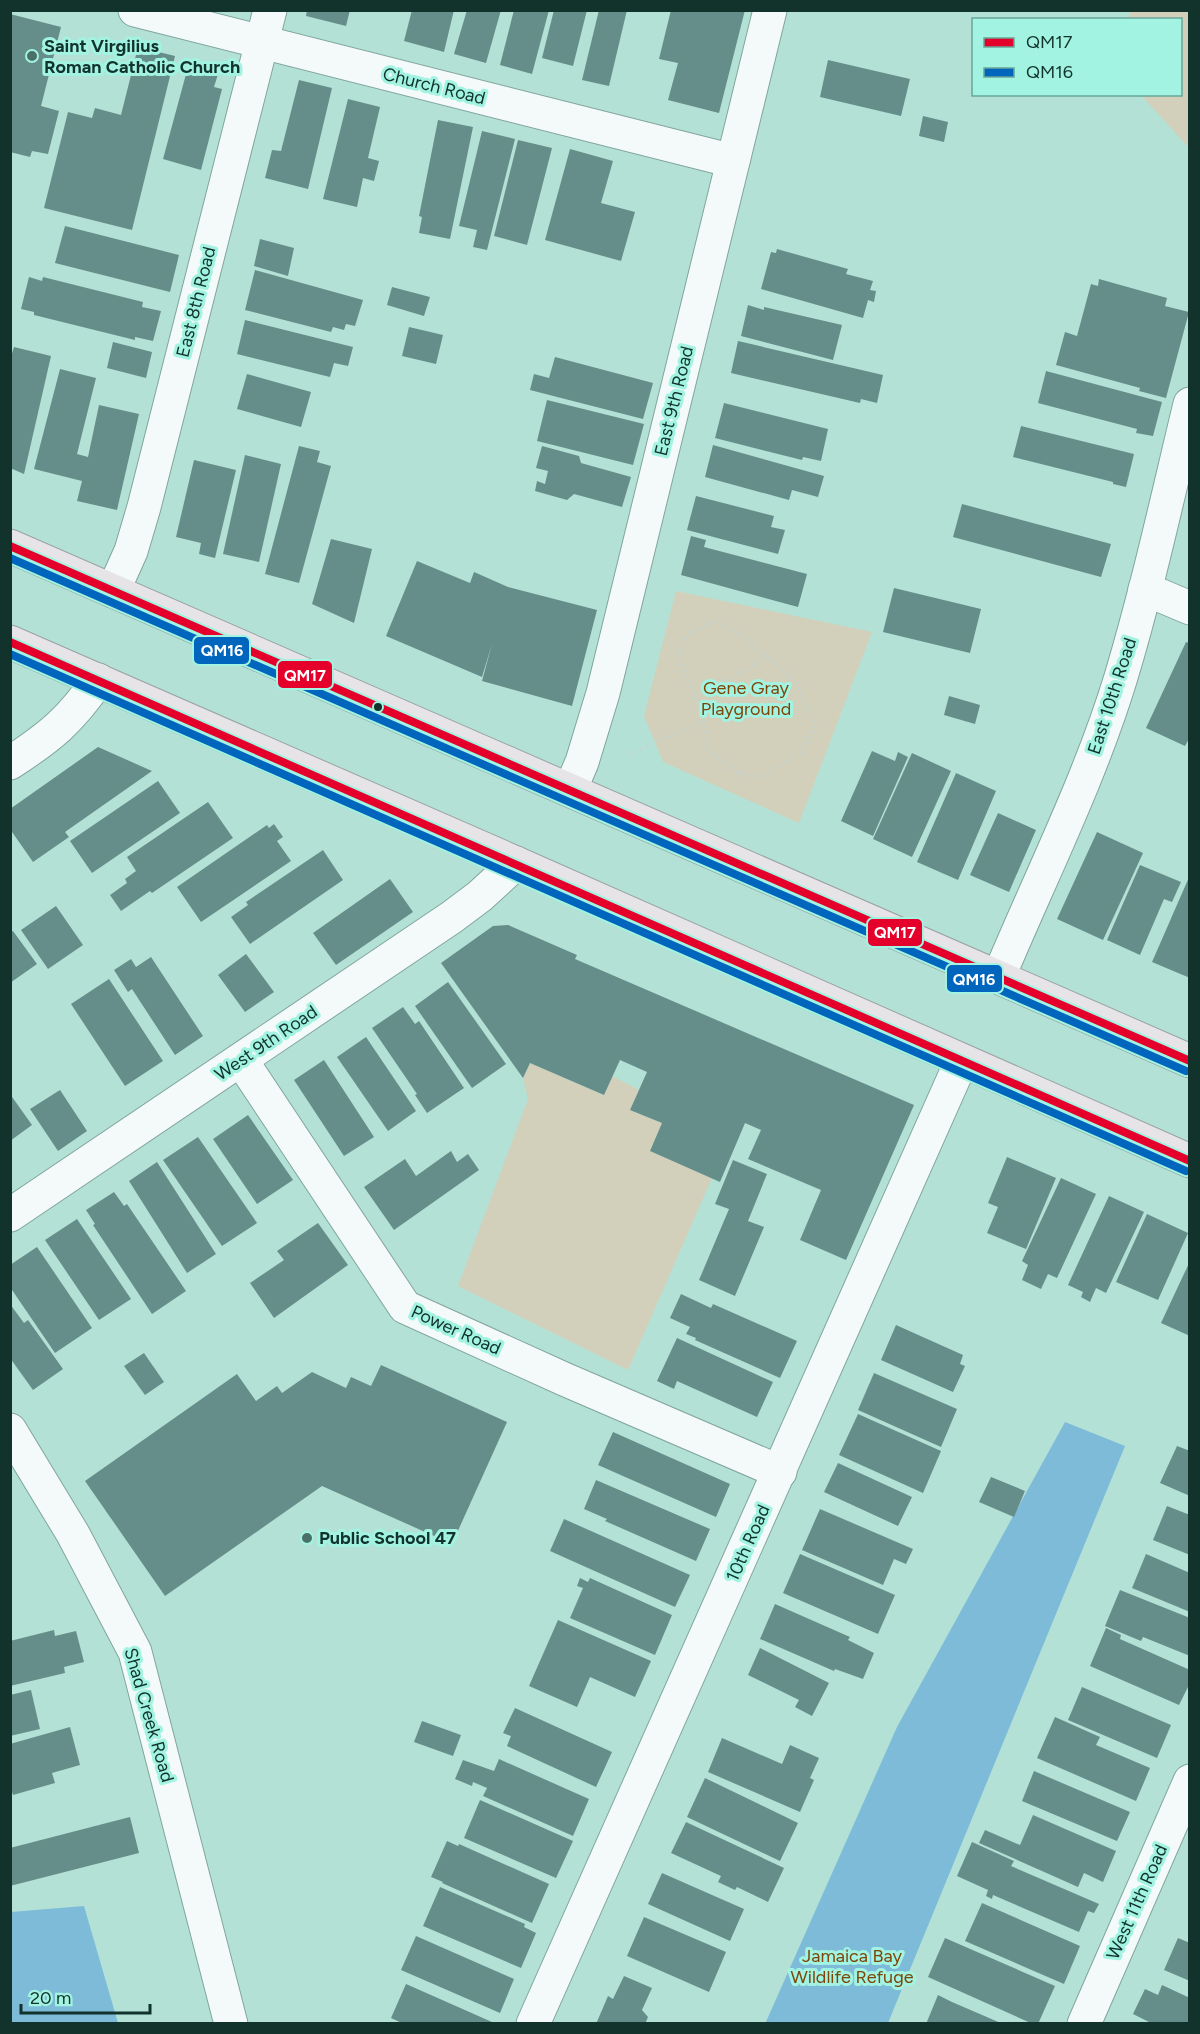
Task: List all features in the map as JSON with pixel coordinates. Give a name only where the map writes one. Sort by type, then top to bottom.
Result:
[{"type":"main road","points":[[10,546],[1190,1061]]},
{"type":"main road","points":[[10,642],[1190,1161]]},
{"type":"street","name":"Church Road","points":[[135,10],[733,161]]},
{"type":"street","name":"East 8th Road","points":[[113,591],[130,551],[144,507],[270,10]]},
{"type":"street","name":"East 9th Road","points":[[570,790],[582,762],[603,693],[771,10]]},
{"type":"street","name":"East 10th Road","points":[[999,976],[1076,796],[1121,678],[1190,404]]},
{"type":"street","points":[[1145,589],[1190,608]]},
{"type":"street","points":[[10,763],[63,725],[77,710],[98,680]]},
{"type":"street","name":"West 9th Road","points":[[10,1215],[452,917],[480,896],[516,863]]},
{"type":"street","name":"Power Road","points":[[241,1060],[405,1307],[564,1379],[780,1472]]},
{"type":"street","name":"10th Road","points":[[533,2024],[961,1062]]},
{"type":"street","name":"Shad Creek Road","points":[[10,1430],[73,1534],[135,1652],[231,2024]]},
{"type":"street","name":"West 11th Road","points":[[1084,2024],[1190,1781]]},
{"type":"path","points":[[716,621],[743,636],[797,682],[815,726],[804,750],[760,778],[736,772],[707,749],[704,721],[694,698],[677,653],[689,633],[716,621]]},
{"type":"path","points":[[694,698],[768,657]]},
{"type":"path","points":[[629,754],[704,721]]},
{"type":"green space","points":[[1130,11],[1189,11],[1189,148],[1142,96],[1182,96],[1182,18],[1128,18]]},
{"type":"green space","name":"Gene Gray Playground","points":[[676,591],[872,632],[799,823],[663,762],[644,716]]},
{"type":"green space","points":[[530,1063],[604,1095],[612,1076],[639,1090],[630,1110],[662,1123],[650,1151],[712,1178],[628,1370],[458,1286],[528,1099],[523,1078]]},
{"type":"water","name":"Jamaica Bay Wildlife Refuge","points":[[1065,1422],[1125,1446],[888,2023],[765,2024],[897,1727]]},
{"type":"water","points":[[84,1906],[118,2023],[11,2023],[11,1912]]},
{"type":"building","points":[[307,10],[350,10],[346,26],[306,16]]},
{"type":"building","points":[[412,10],[454,10],[444,52],[404,41]]},
{"type":"building","points":[[467,10],[501,10],[486,63],[454,54]]},
{"type":"building","points":[[514,10],[549,10],[532,74],[500,65]]},
{"type":"building","points":[[554,10],[587,10],[573,66],[542,58]]},
{"type":"building","points":[[599,10],[627,10],[609,86],[582,80]]},
{"type":"building","points":[[671,10],[745,10],[719,113],[668,100],[678,63],[659,59]]},
{"type":"building","points":[[10,14],[61,27],[41,106],[59,111],[48,154],[32,151],[30,157],[10,152]]},
{"type":"building","points":[[138,47],[175,56],[132,230],[44,208],[68,112],[92,118],[95,108],[121,115]]},
{"type":"building","points":[[828,60],[910,79],[901,116],[820,97]]},
{"type":"building","points":[[189,63],[219,71],[214,87],[222,89],[201,170],[163,159]]},
{"type":"building","points":[[299,80],[332,88],[308,189],[265,178],[272,150],[281,151]]},
{"type":"building","points":[[348,99],[380,107],[368,158],[379,161],[374,181],[363,178],[357,207],[323,199]]},
{"type":"building","points":[[923,116],[948,122],[944,142],[919,136]]},
{"type":"building","points":[[438,120],[473,127],[450,239],[419,233],[422,217],[419,216]]},
{"type":"building","points":[[482,131],[515,139],[487,250],[473,247],[477,230],[459,226]]},
{"type":"building","points":[[518,140],[552,148],[527,245],[494,236]]},
{"type":"building","points":[[570,149],[613,161],[601,203],[635,212],[621,261],[545,240]]},
{"type":"building","points":[[65,226],[179,255],[170,292],[55,263]]},
{"type":"building","points":[[260,239],[294,248],[288,276],[254,266]]},
{"type":"building","points":[[777,249],[848,269],[846,274],[873,281],[870,290],[876,291],[874,302],[868,300],[863,318],[761,289],[771,252],[776,253]]},
{"type":"building","points":[[255,270],[363,300],[355,326],[346,324],[344,330],[333,327],[331,332],[245,310]]},
{"type":"building","points":[[29,277],[42,281],[43,277],[143,302],[142,307],[161,311],[153,341],[135,337],[135,340],[34,315],[34,312],[21,309]]},
{"type":"building","points":[[1099,279],[1167,298],[1165,306],[1189,312],[1166,398],[1139,391],[1140,388],[1056,365],[1065,332],[1077,336],[1091,284],[1098,286]]},
{"type":"building","points":[[392,287],[430,297],[424,316],[387,305]]},
{"type":"building","points":[[748,305],[842,325],[833,360],[741,336]]},
{"type":"building","points":[[245,320],[353,347],[348,366],[334,363],[330,377],[237,354]]},
{"type":"building","points":[[409,327],[443,335],[436,364],[402,356]]},
{"type":"building","points":[[738,341],[883,375],[877,403],[861,399],[860,403],[731,373]]},
{"type":"building","points":[[113,342],[152,352],[146,378],[107,368]]},
{"type":"building","points":[[14,347],[51,356],[24,474],[10,468],[10,360]]},
{"type":"building","points":[[555,357],[653,383],[643,419],[530,390],[534,374],[549,378]]},
{"type":"building","points":[[60,369],[96,378],[77,454],[88,457],[99,405],[139,414],[117,510],[77,501],[82,481],[34,469]]},
{"type":"building","points":[[1046,371],[1162,402],[1153,436],[1136,433],[1137,429],[1038,403]]},
{"type":"building","points":[[247,374],[311,392],[301,427],[237,409]]},
{"type":"building","points":[[547,400],[644,424],[633,465],[537,441]]},
{"type":"building","points":[[724,403],[828,429],[821,461],[803,457],[802,460],[715,438]]},
{"type":"building","points":[[1021,426],[1134,454],[1126,487],[1013,457]]},
{"type":"building","points":[[713,445],[824,476],[818,497],[792,490],[789,500],[705,477]]},
{"type":"building","points":[[299,446],[320,451],[317,462],[331,466],[299,583],[265,574]]},
{"type":"building","points":[[542,446],[579,456],[581,463],[631,477],[622,507],[574,494],[567,500],[535,491],[537,481],[545,484],[548,471],[536,468]]},
{"type":"building","points":[[245,455],[281,464],[259,562],[223,554]]},
{"type":"building","points":[[194,460],[236,470],[215,558],[199,554],[201,543],[176,537]]},
{"type":"building","points":[[696,496],[774,516],[771,527],[785,530],[778,554],[687,530]]},
{"type":"building","points":[[962,504],[1111,544],[1101,577],[953,537]]},
{"type":"building","points":[[691,536],[706,540],[704,547],[807,574],[798,607],[681,575]]},
{"type":"building","points":[[331,539],[372,549],[354,623],[312,604]]},
{"type":"building","points":[[417,561],[470,583],[474,572],[508,587],[597,610],[572,706],[482,681],[492,644],[482,677],[386,636]]},
{"type":"building","points":[[894,588],[981,609],[970,653],[883,632]]},
{"type":"building","points":[[1186,642],[1190,643],[1190,737],[1185,746],[1146,728]]},
{"type":"building","points":[[949,696],[980,705],[975,724],[944,715]]},
{"type":"building","points":[[98,747],[152,771],[65,832],[69,837],[33,862],[10,829],[10,809]]},
{"type":"building","points":[[872,751],[895,761],[898,752],[908,757],[873,836],[841,821]]},
{"type":"building","points":[[912,753],[951,771],[912,857],[873,839]]},
{"type":"building","points":[[956,773],[996,791],[958,880],[917,862]]},
{"type":"building","points":[[158,781],[180,813],[92,873],[70,841]]},
{"type":"building","points":[[208,802],[233,838],[152,893],[150,891],[121,911],[110,895],[127,883],[125,879],[136,871],[127,857]]},
{"type":"building","points":[[998,813],[1036,830],[1009,892],[970,875]]},
{"type":"building","points":[[274,824],[283,837],[277,841],[291,861],[201,922],[177,887],[267,825],[269,828]]},
{"type":"building","points":[[1097,832],[1143,853],[1103,940],[1057,919]]},
{"type":"building","points":[[323,850],[343,880],[250,944],[231,917],[248,905],[246,902]]},
{"type":"building","points":[[1140,865],[1181,882],[1172,902],[1164,899],[1140,955],[1107,940]]},
{"type":"building","points":[[1190,875],[1190,978],[1152,962]]},
{"type":"building","points":[[390,879],[413,912],[336,965],[313,933]]},
{"type":"building","points":[[56,906],[83,945],[48,969],[21,930]]},
{"type":"building","points":[[508,925],[577,955],[575,959],[914,1105],[846,1260],[800,1240],[821,1190],[748,1159],[761,1130],[745,1123],[720,1182],[650,1151],[662,1123],[630,1110],[647,1072],[620,1060],[604,1095],[530,1063],[523,1078],[441,963],[493,926]]},
{"type":"building","points":[[13,931],[37,964],[10,983],[10,932]]},
{"type":"building","points":[[246,954],[274,992],[245,1012],[218,975]]},
{"type":"building","points":[[151,957],[203,1036],[175,1055],[132,989],[128,992],[114,970],[131,959],[136,967]]},
{"type":"building","points":[[109,979],[163,1061],[125,1086],[71,1004]]},
{"type":"building","points":[[448,982],[506,1064],[472,1088],[415,1006]]},
{"type":"building","points":[[403,1007],[415,1024],[419,1021],[464,1088],[427,1113],[415,1095],[417,1094],[372,1028]]},
{"type":"building","points":[[366,1037],[416,1111],[388,1131],[337,1057]]},
{"type":"building","points":[[324,1060],[374,1137],[344,1156],[294,1080]]},
{"type":"building","points":[[60,1090],[87,1131],[58,1151],[30,1109]]},
{"type":"building","points":[[10,1094],[32,1125],[10,1141]]},
{"type":"building","points":[[248,1115],[293,1180],[257,1204],[213,1139]]},
{"type":"building","points":[[198,1137],[257,1223],[222,1246],[163,1160]]},
{"type":"building","points":[[451,1151],[457,1162],[468,1154],[479,1170],[394,1230],[364,1187],[405,1159],[416,1176]]},
{"type":"building","points":[[1007,1157],[1056,1178],[1026,1249],[987,1233],[998,1207],[988,1203]]},
{"type":"building","points":[[733,1160],[767,1174],[748,1221],[764,1227],[735,1296],[699,1280],[729,1209],[715,1204]]},
{"type":"building","points":[[157,1162],[216,1254],[187,1273],[129,1181]]},
{"type":"building","points":[[1061,1178],[1096,1194],[1057,1278],[1048,1274],[1041,1289],[1022,1280],[1028,1265],[1022,1261]]},
{"type":"building","points":[[114,1192],[124,1206],[127,1204],[186,1291],[152,1314],[93,1225],[95,1224],[86,1210]]},
{"type":"building","points":[[1109,1196],[1144,1212],[1106,1293],[1096,1288],[1090,1302],[1081,1297],[1083,1292],[1068,1285]]},
{"type":"building","points":[[1147,1214],[1188,1233],[1158,1300],[1116,1282]]},
{"type":"building","points":[[77,1219],[131,1299],[99,1320],[45,1240]]},
{"type":"building","points":[[318,1223],[348,1265],[274,1318],[250,1283],[284,1260],[277,1251]]},
{"type":"building","points":[[37,1247],[92,1328],[55,1353],[10,1287],[10,1265]]},
{"type":"building","points":[[1190,1261],[1190,1336],[1161,1323]]},
{"type":"building","points":[[681,1294],[711,1308],[713,1304],[797,1341],[780,1378],[686,1334],[690,1327],[670,1318]]},
{"type":"building","points":[[10,1304],[24,1323],[28,1320],[63,1369],[33,1390],[10,1358]]},
{"type":"building","points":[[896,1325],[963,1355],[960,1364],[965,1366],[953,1392],[881,1360]]},
{"type":"building","points":[[677,1338],[773,1382],[757,1417],[677,1381],[674,1389],[657,1381]]},
{"type":"building","points":[[144,1353],[164,1382],[145,1395],[124,1366]]},
{"type":"building","name":"Public School 47","points":[[381,1365],[507,1422],[452,1544],[322,1486],[165,1596],[85,1481],[237,1374],[256,1401],[277,1386],[282,1393],[312,1372],[346,1388],[351,1377],[371,1386]]},
{"type":"building","points":[[874,1373],[957,1409],[941,1447],[858,1410]]},
{"type":"building","points":[[858,1414],[941,1451],[923,1493],[839,1455]]},
{"type":"building","points":[[613,1432],[730,1484],[716,1517],[598,1465]]},
{"type":"building","points":[[1177,1446],[1190,1451],[1190,1496],[1160,1483]]},
{"type":"building","points":[[838,1463],[912,1497],[898,1526],[824,1492]]},
{"type":"building","points":[[991,1477],[1025,1491],[1014,1517],[979,1502]]},
{"type":"building","points":[[596,1480],[710,1529],[696,1561],[605,1521],[607,1519],[584,1509]]},
{"type":"building","points":[[1167,1506],[1190,1515],[1190,1555],[1153,1540]]},
{"type":"building","points":[[820,1509],[913,1549],[906,1564],[894,1559],[883,1585],[802,1550]]},
{"type":"building","points":[[564,1519],[690,1575],[675,1607],[550,1551]]},
{"type":"building","points":[[800,1554],[895,1595],[878,1634],[783,1593]]},
{"type":"building","points":[[1146,1554],[1190,1573],[1190,1612],[1132,1588]]},
{"type":"building","points":[[580,1578],[588,1582],[590,1578],[672,1615],[655,1655],[570,1618],[583,1588],[577,1586]]},
{"type":"building","points":[[1120,1590],[1190,1618],[1190,1656],[1143,1637],[1141,1641],[1105,1626]]},
{"type":"building","points":[[775,1604],[850,1637],[848,1640],[874,1653],[863,1679],[835,1669],[834,1671],[760,1639]]},
{"type":"building","points":[[558,1620],[651,1661],[635,1697],[590,1677],[577,1707],[529,1686]]},
{"type":"building","points":[[1106,1628],[1121,1635],[1120,1639],[1190,1670],[1190,1683],[1179,1705],[1090,1666]]},
{"type":"building","points":[[54,1630],[55,1636],[76,1631],[84,1662],[64,1667],[65,1673],[10,1686],[10,1641]]},
{"type":"building","points":[[760,1648],[829,1683],[812,1716],[795,1707],[799,1700],[748,1675]]},
{"type":"building","points":[[1082,1687],[1171,1725],[1157,1758],[1068,1720]]},
{"type":"building","points":[[31,1690],[40,1729],[10,1736],[10,1695]]},
{"type":"building","points":[[515,1708],[612,1752],[596,1787],[507,1746],[511,1736],[503,1733]]},
{"type":"building","points":[[1055,1717],[1100,1737],[1096,1745],[1150,1768],[1136,1801],[1037,1758]]},
{"type":"building","points":[[422,1721],[461,1735],[453,1756],[414,1742]]},
{"type":"building","points":[[70,1727],[80,1765],[52,1773],[55,1783],[13,1795],[10,1786],[10,1744]]},
{"type":"building","points":[[722,1738],[782,1764],[790,1745],[819,1758],[810,1778],[814,1780],[800,1812],[708,1772]]},
{"type":"building","points":[[499,1759],[589,1799],[573,1836],[483,1796],[487,1788],[473,1782],[472,1786],[455,1779],[463,1760],[494,1771]]},
{"type":"building","points":[[1034,1771],[1130,1812],[1117,1841],[1022,1801]]},
{"type":"building","points":[[705,1778],[798,1823],[780,1861],[687,1817]]},
{"type":"building","points":[[480,1800],[573,1841],[556,1878],[464,1838]]},
{"type":"building","points":[[1033,1815],[1116,1851],[1103,1882],[1084,1873],[1078,1887],[979,1843],[985,1830],[1020,1845]]},
{"type":"building","points":[[130,1817],[139,1853],[10,1886],[10,1848]]},
{"type":"building","points":[[686,1822],[784,1868],[768,1902],[737,1887],[735,1890],[718,1882],[721,1876],[671,1853]]},
{"type":"building","points":[[447,1841],[458,1846],[459,1844],[549,1884],[532,1923],[431,1877]]},
{"type":"building","points":[[972,1842],[1014,1861],[1011,1866],[1099,1904],[1094,1913],[1088,1911],[1079,1932],[993,1895],[992,1899],[986,1896],[988,1890],[957,1876]]},
{"type":"building","points":[[662,1873],[744,1909],[730,1941],[648,1904]]},
{"type":"building","points":[[440,1887],[525,1924],[524,1927],[536,1933],[521,1968],[423,1926]]},
{"type":"building","points":[[982,1903],[1080,1946],[1064,1984],[965,1941]]},
{"type":"building","points":[[644,1917],[726,1952],[709,1992],[627,1956]]},
{"type":"building","points":[[416,1936],[514,1979],[500,2013],[401,1970]]},
{"type":"building","points":[[945,1938],[1055,1986],[1038,2024],[1033,2024],[928,1977]]},
{"type":"building","points":[[1178,1938],[1190,1943],[1190,1981],[1164,1970]]},
{"type":"building","points":[[624,1976],[652,1988],[642,2010],[648,2017],[645,2024],[596,2024],[608,1996],[613,1999]]},
{"type":"building","points":[[406,1984],[492,2022],[491,2024],[404,2024],[391,2018]]},
{"type":"building","points":[[1162,1985],[1190,1998],[1190,2024],[1153,2024],[1133,2014],[1145,1989],[1158,1995]]},
{"type":"building","points":[[938,1995],[952,2002],[1003,2024],[926,2024]]},
{"type":"transit line","name":"QM17","points":[[10,546],[1190,1061]]},
{"type":"transit line","name":"QM16","points":[[10,558],[1186,1071]]},
{"type":"transit line","name":"QM17","points":[[10,642],[1190,1161]]},
{"type":"transit line","name":"QM16","points":[[10,654],[1186,1171]]},
{"type":"place","name":"Saint Virgilius Roman Catholic Church","points":[[32,56]]},
{"type":"place","name":"Public School 47","points":[[307,1538]]}]
